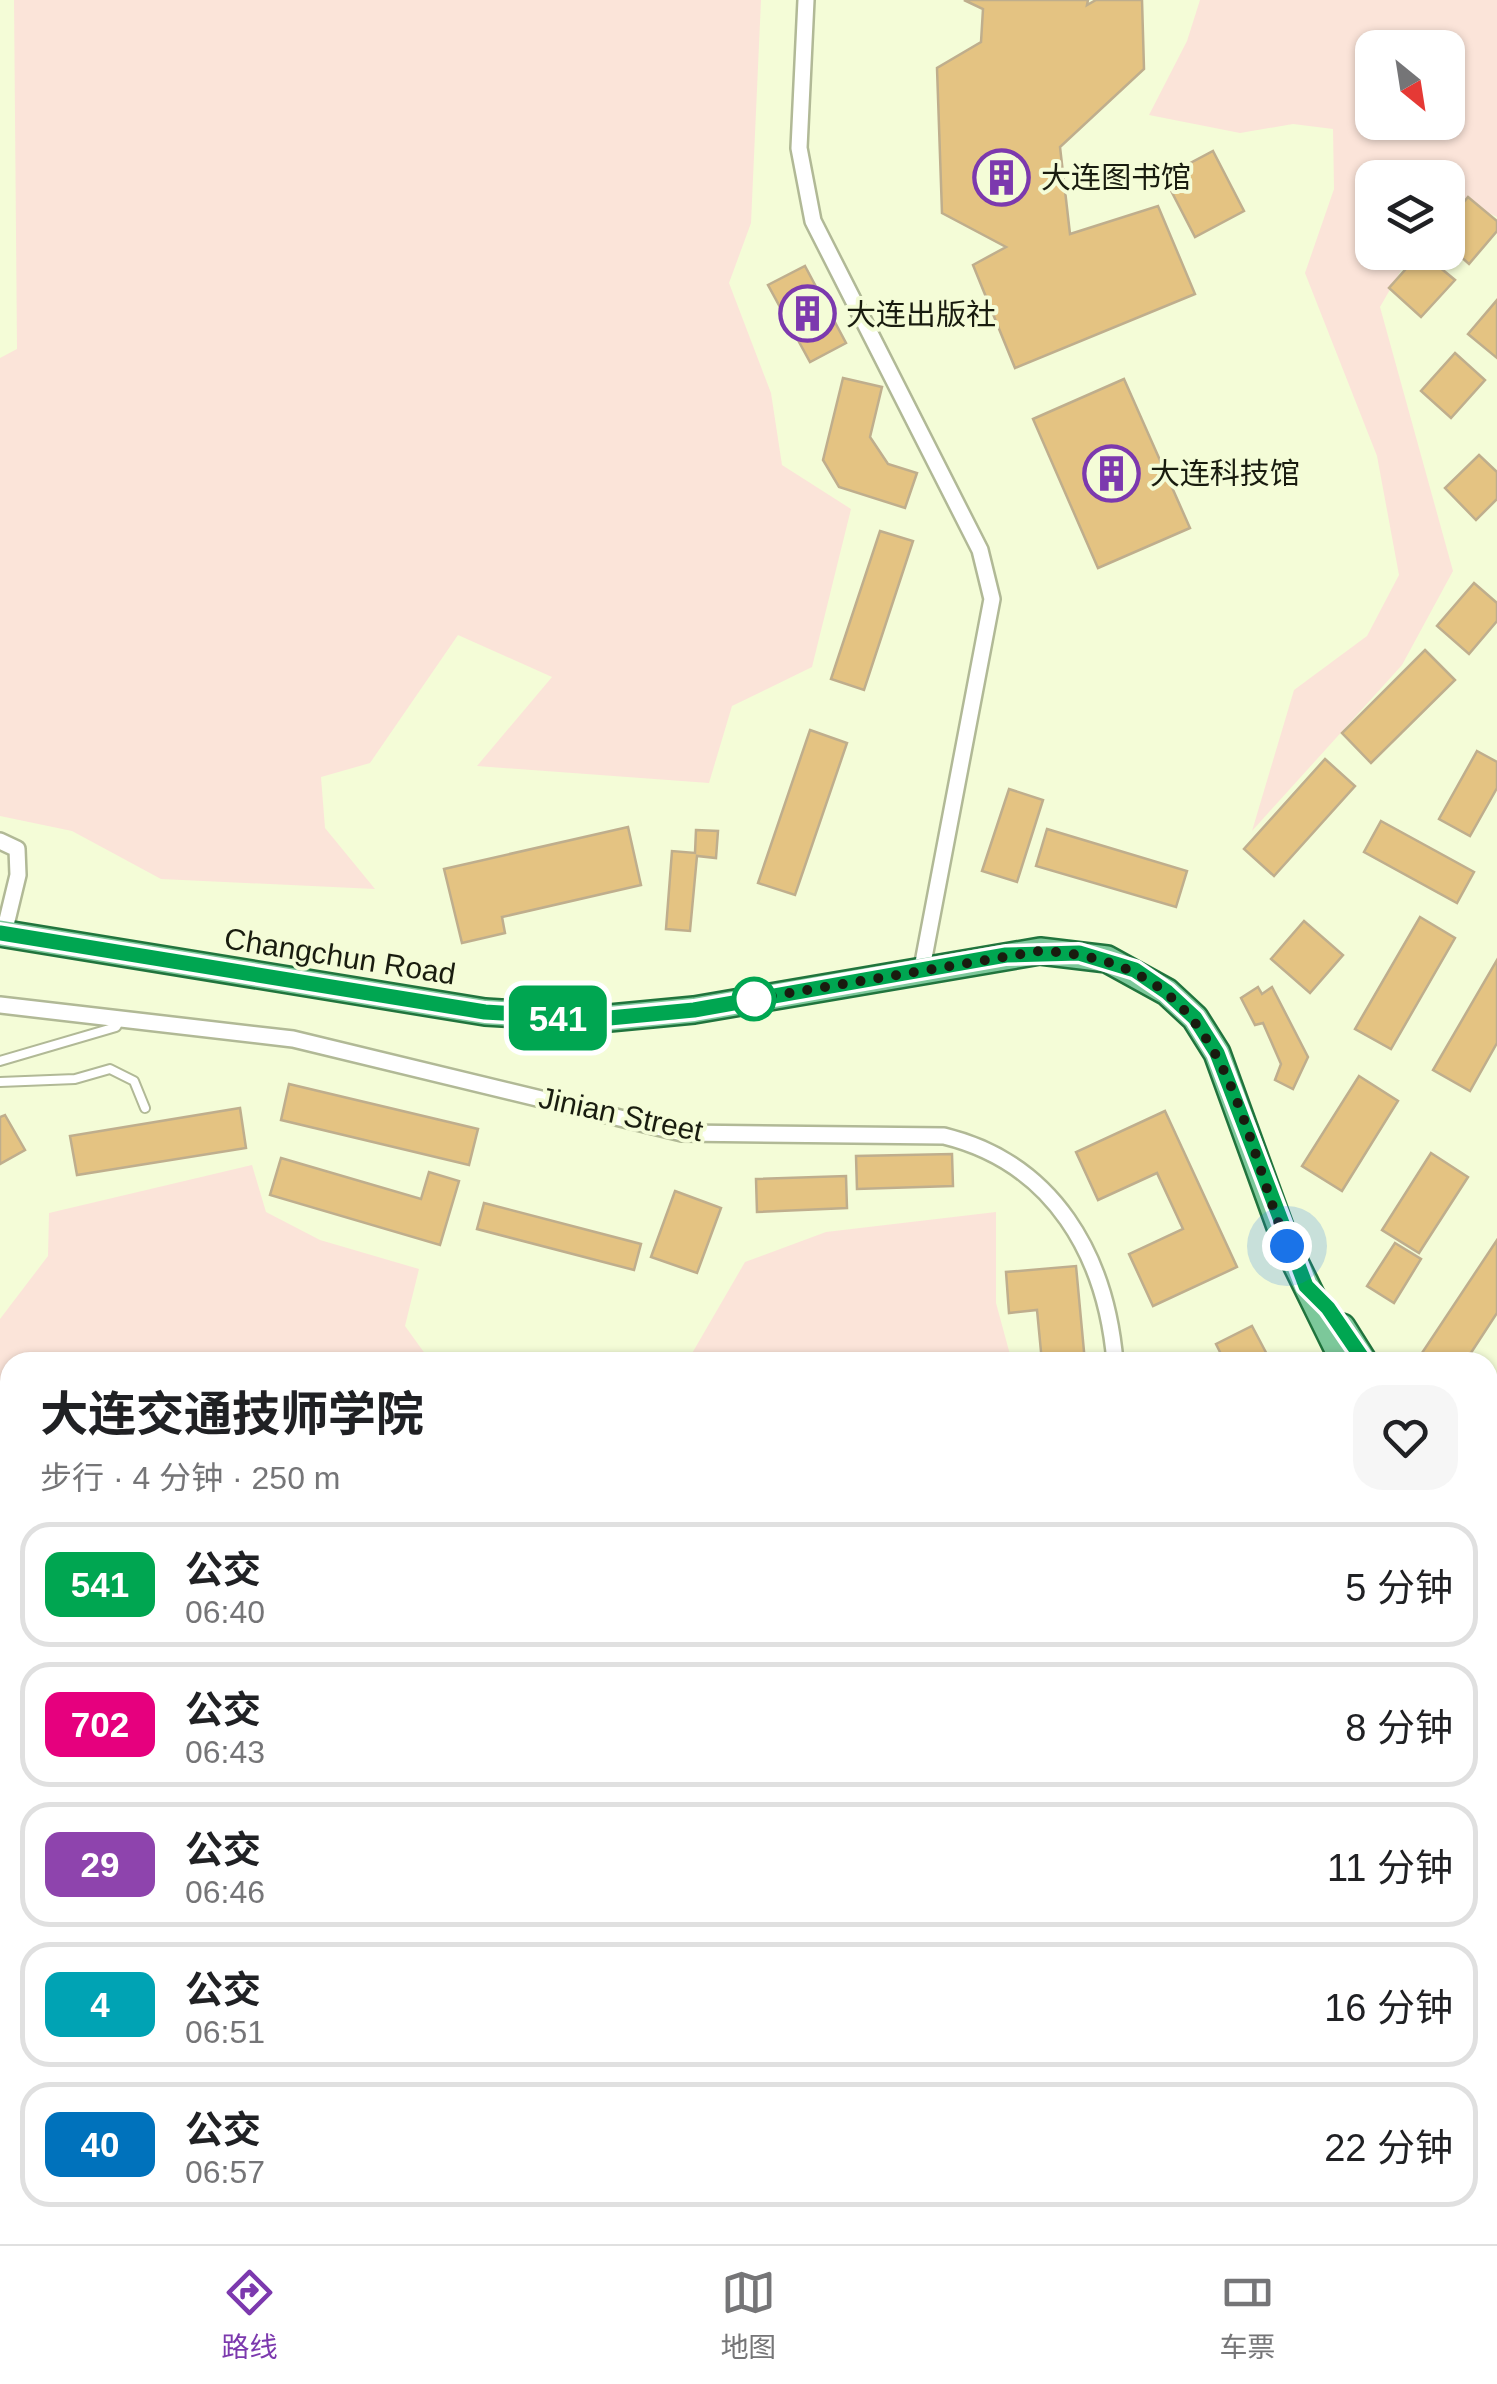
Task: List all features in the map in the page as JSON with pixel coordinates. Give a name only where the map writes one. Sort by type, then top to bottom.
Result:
[{"type":"main road","name":"Changchun Road","points":[[2,933],[418,1002],[536,1017],[599,1019],[694,1010],[922,968],[1040,951],[1079,953],[1135,970],[1195,1018],[1217,1053],[1306,1286],[1339,1352]]},
{"type":"main road","name":"Changchun Road","points":[[1306,1286],[1308,1312],[1323,1352]]},
{"type":"main road","points":[[1306,1286],[1328,1308],[1357,1352]]},
{"type":"street","points":[[806,0],[799,148],[813,221],[980,550],[992,599],[922,968]]},
{"type":"street","points":[[0,841],[17,849],[18,875],[2,933]]},
{"type":"street","name":"Jinian Street","points":[[0,1005],[124,1016],[293,1039],[682,1133],[944,1136],[980,1145],[1055,1198],[1076,1230],[1111,1314],[1114,1352]]},
{"type":"lane","points":[[0,1061],[116,1027],[124,1016]]},
{"type":"lane","points":[[0,1082],[74,1079],[110,1069],[134,1081],[145,1108]]},
{"type":"shaded area","points":[[14,0],[761,0],[751,223],[729,283],[771,393],[782,465],[851,509],[812,667],[732,706],[709,783],[477,766],[552,677],[458,635],[370,763],[321,777],[325,828],[375,889],[161,879],[72,831],[0,816],[0,358],[17,349]]},
{"type":"shaded area","points":[[1200,0],[1497,0],[1497,217],[1489,213],[1465,217],[1465,160],[1355,160],[1355,270],[1401,270],[1380,307],[1453,571],[1402,665],[1252,831],[1294,690],[1367,636],[1399,575],[1377,456],[1305,273],[1334,189],[1333,129],[1293,124],[1240,133],[1149,115],[1187,41]]},
{"type":"shaded area","points":[[252,1165],[266,1212],[320,1240],[419,1269],[405,1326],[424,1352],[0,1352],[0,1319],[48,1256],[49,1213]]},
{"type":"shaded area","points":[[996,1212],[996,1303],[1009,1352],[693,1352],[745,1262],[826,1232]]},
{"type":"building","name":"大连图书馆","points":[[964,0],[1088,0],[1087,5],[1096,0],[1142,0],[1144,69],[1060,147],[1070,234],[1158,206],[1195,294],[1015,368],[973,265],[1006,247],[942,213],[937,68],[981,42],[983,9]]},
{"type":"building","points":[[1213,151],[1244,211],[1195,237],[1164,177]]},
{"type":"building","points":[[1468,197],[1497,221],[1497,231],[1469,264],[1465,260]]},
{"type":"building","name":"大连出版社","points":[[805,266],[846,343],[810,362],[768,285]]},
{"type":"building","points":[[1405,270],[1443,270],[1455,280],[1421,317],[1389,288]]},
{"type":"building","points":[[1497,300],[1497,358],[1468,334]]},
{"type":"building","points":[[1455,353],[1485,380],[1451,418],[1421,391]]},
{"type":"building","points":[[843,378],[882,387],[870,437],[888,464],[917,473],[905,508],[839,487],[823,460]]},
{"type":"building","name":"大连科技馆","points":[[1124,379],[1190,528],[1098,568],[1033,419]]},
{"type":"building","points":[[1479,455],[1497,472],[1497,499],[1476,520],[1445,488]]},
{"type":"building","points":[[880,531],[913,541],[864,690],[831,679]]},
{"type":"building","points":[[1474,583],[1497,603],[1497,621],[1469,654],[1437,626]]},
{"type":"building","points":[[1425,650],[1455,680],[1371,763],[1342,733]]},
{"type":"building","points":[[810,730],[847,743],[795,895],[758,883]]},
{"type":"building","points":[[1477,751],[1497,762],[1497,788],[1470,836],[1439,819]]},
{"type":"building","points":[[1325,759],[1355,786],[1274,876],[1244,849]]},
{"type":"building","points":[[1009,789],[1043,800],[1017,882],[982,871]]},
{"type":"building","points":[[1381,821],[1474,872],[1457,903],[1364,852]]},
{"type":"building","points":[[628,827],[641,885],[502,917],[505,933],[462,943],[444,869]]},
{"type":"building","points":[[1047,829],[1187,871],[1176,907],[1036,866]]},
{"type":"building","points":[[696,830],[718,831],[716,858],[697,856],[690,931],[666,929],[672,851],[695,853]]},
{"type":"building","points":[[1420,917],[1455,938],[1391,1049],[1355,1029]]},
{"type":"building","points":[[1304,921],[1343,955],[1310,993],[1271,959]]},
{"type":"building","points":[[1497,960],[1497,1043],[1470,1091],[1433,1070]]},
{"type":"building","points":[[1258,987],[1262,994],[1272,987],[1308,1057],[1293,1089],[1275,1080],[1281,1064],[1263,1023],[1255,1025],[1241,998]]},
{"type":"building","points":[[1359,1076],[1398,1101],[1342,1191],[1302,1166]]},
{"type":"building","points":[[289,1084],[478,1129],[469,1165],[281,1120]]},
{"type":"building","points":[[240,1108],[246,1148],[77,1175],[70,1136]]},
{"type":"building","points":[[1165,1111],[1237,1267],[1153,1306],[1129,1254],[1183,1229],[1157,1173],[1098,1200],[1076,1152]]},
{"type":"building","points":[[5,1115],[25,1150],[0,1164],[0,1117]]},
{"type":"building","points":[[1431,1153],[1468,1177],[1419,1253],[1382,1230]]},
{"type":"building","points":[[952,1154],[953,1186],[857,1189],[856,1156]]},
{"type":"building","points":[[281,1158],[421,1199],[429,1172],[459,1181],[440,1245],[270,1195]]},
{"type":"building","points":[[846,1176],[847,1208],[757,1212],[756,1179]]},
{"type":"building","points":[[675,1191],[721,1208],[697,1273],[651,1257]]},
{"type":"building","points":[[484,1203],[641,1244],[634,1270],[477,1229]]},
{"type":"building","points":[[1497,1240],[1497,1313],[1472,1352],[1423,1352]]},
{"type":"building","points":[[1395,1243],[1421,1259],[1394,1303],[1367,1286]]},
{"type":"building","points":[[1076,1266],[1084,1352],[1041,1352],[1037,1310],[1009,1313],[1006,1272]]},
{"type":"building","points":[[1252,1326],[1266,1352],[1220,1352],[1216,1344]]},
{"type":"bus line","name":"541","points":[[0,933],[485,1012],[599,1019],[694,1010],[1006,955],[1040,951],[1106,959],[1135,970],[1195,1018],[1217,1053],[1287,1246],[1306,1286],[1328,1308],[1358,1352]]},
{"type":"place","name":"大连图书馆","points":[[1002,177]]},
{"type":"place","name":"大连出版社","points":[[807,314]]},
{"type":"place","name":"大连科技馆","points":[[1111,473]]},
{"type":"route","points":[[754,999],[1040,951],[1079,953],[1135,970],[1195,1018],[1217,1053],[1287,1246]]}]
